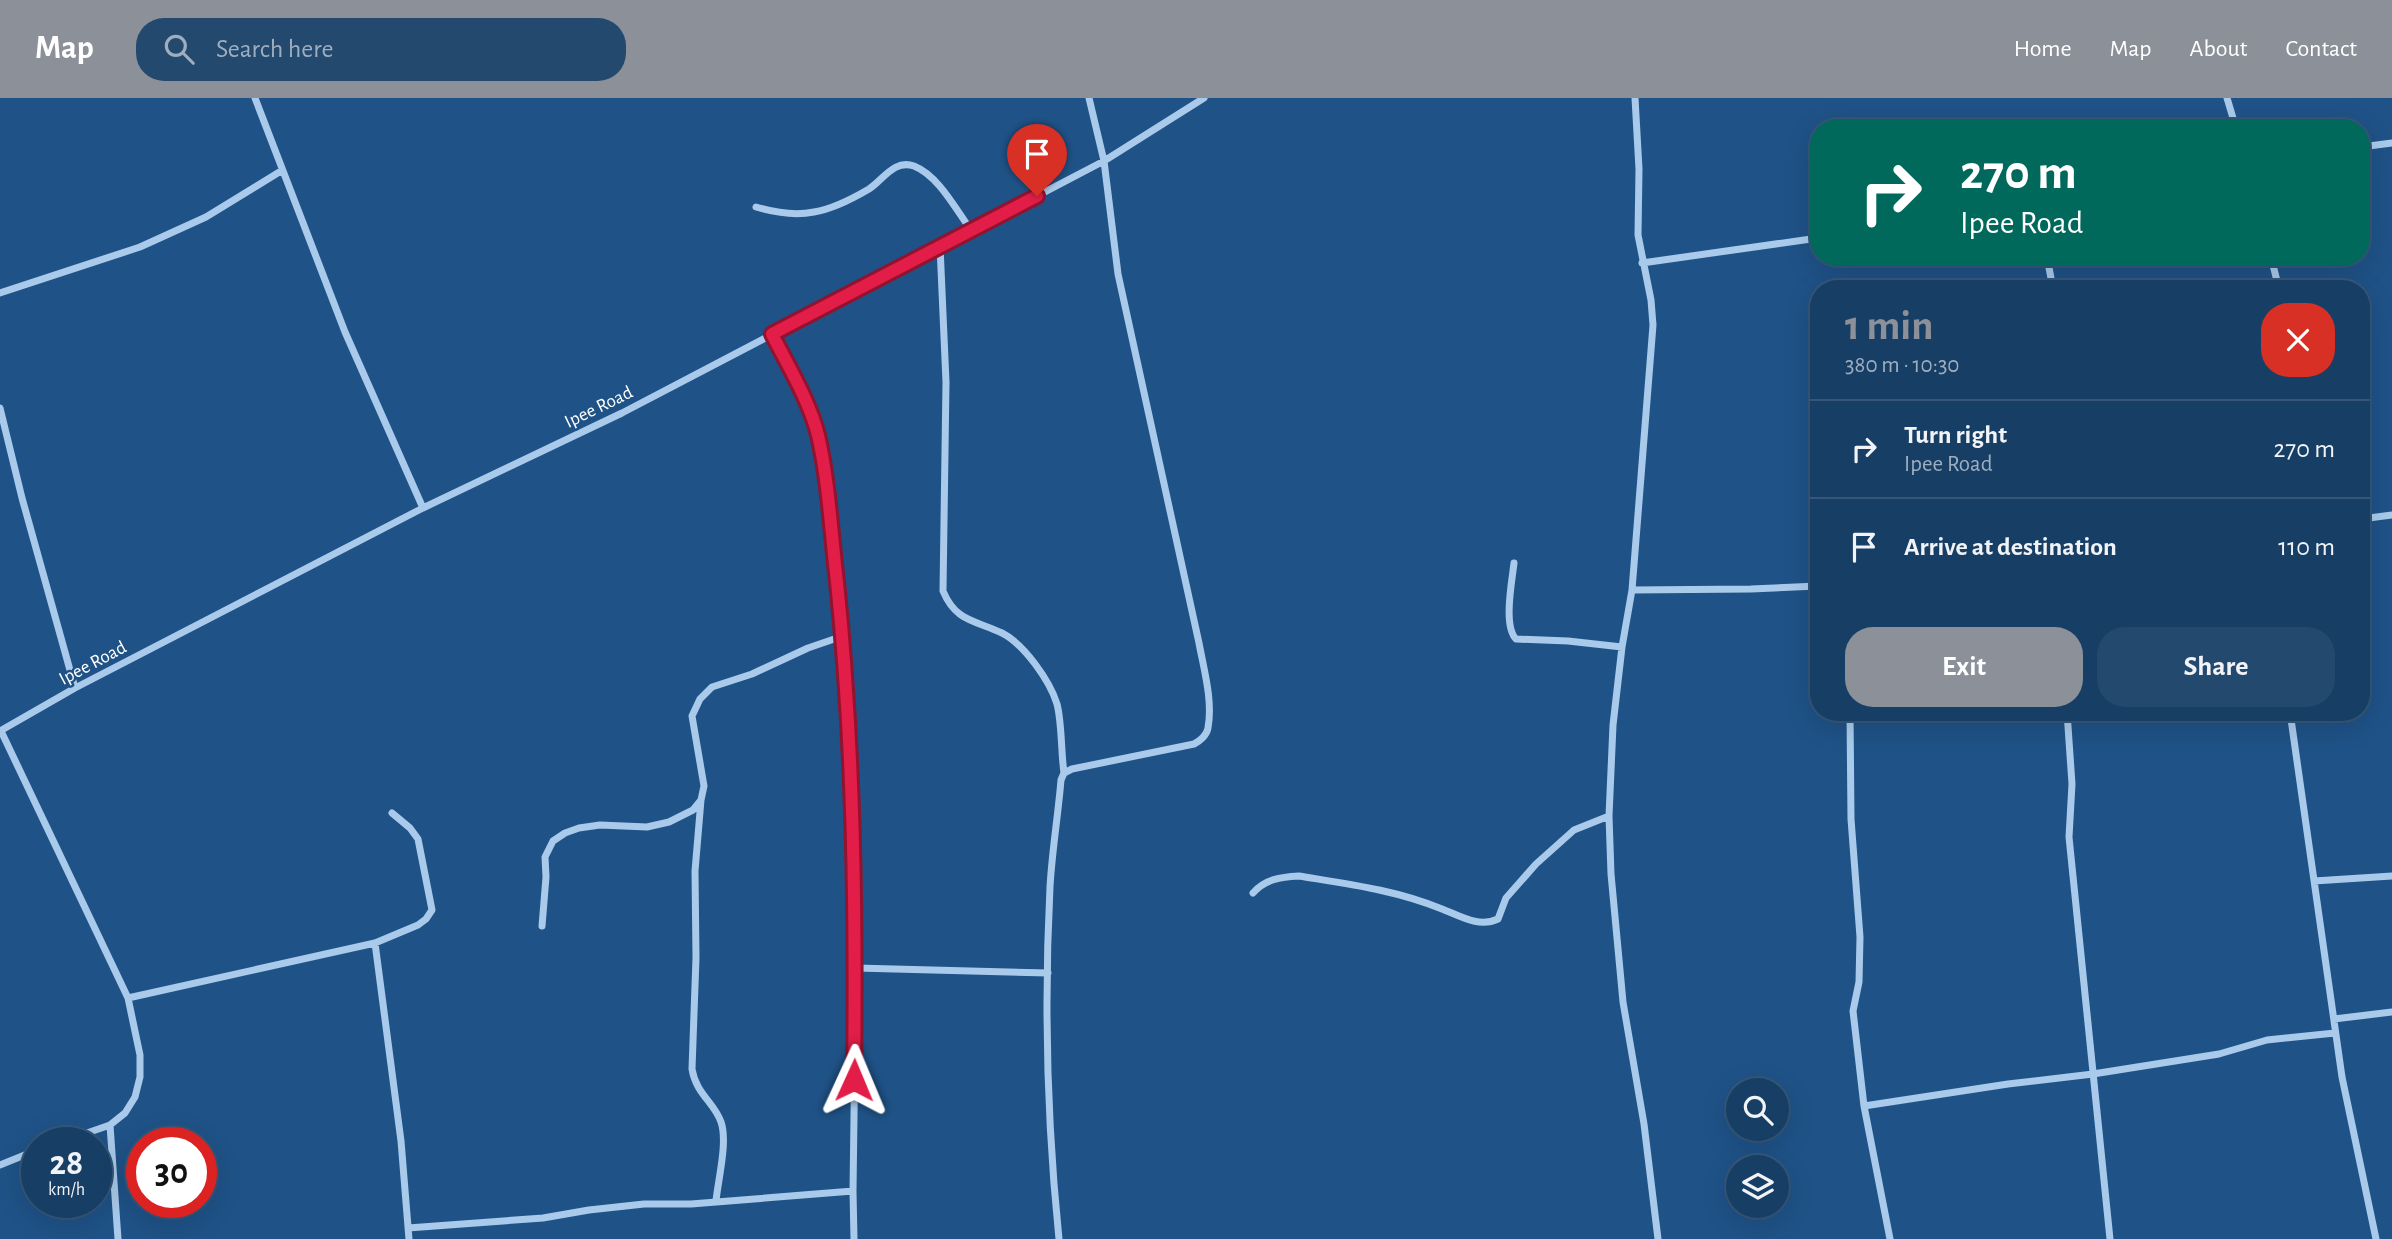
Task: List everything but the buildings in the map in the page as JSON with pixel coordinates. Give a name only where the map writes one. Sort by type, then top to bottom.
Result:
[{"type":"street","points":[[255,98],[345,332],[423,508]]},
{"type":"street","points":[[1059,1239],[1052,1172],[1047,1065],[1050,884],[1061,780],[1064,774],[1072,769],[1194,744],[1201,740],[1208,730],[1208,692],[1204,667],[1160,455],[1118,274],[1104,161],[1089,98]]},
{"type":"street","name":"Ipee Road","points":[[0,731],[75,688],[423,508],[622,413],[1104,161],[1204,98]]},
{"type":"street","points":[[1635,98],[1639,169],[1638,235],[1651,300],[1653,325],[1632,590],[1613,724],[1609,816],[1611,874],[1623,1002],[1644,1124],[1658,1239]]},
{"type":"street","points":[[2227,98],[2233,119]]},
{"type":"street","points":[[2370,146],[2392,143]]},
{"type":"street","points":[[756,206],[774,213],[793,215],[816,212],[859,195],[872,187],[884,174],[908,164],[917,167],[938,186],[971,230]]},
{"type":"street","points":[[0,293],[140,247],[206,217],[281,171]]},
{"type":"street","points":[[1643,263],[1810,239]]},
{"type":"street","points":[[940,246],[946,382],[943,592],[950,606],[962,617],[1005,635],[1029,657],[1052,690],[1058,706],[1064,774]]},
{"type":"street","points":[[772,334],[802,394],[817,433],[824,471],[842,636],[847,701],[856,968],[853,1191],[855,1239]]},
{"type":"street","points":[[0,408],[75,688]]},
{"type":"street","points":[[2370,518],[2392,515]]},
{"type":"street","points":[[1514,563],[1509,612],[1510,628],[1516,639],[1622,647]]},
{"type":"street","points":[[1632,590],[1751,590],[1810,586]]},
{"type":"street","points":[[716,1201],[722,1149],[721,1121],[695,1083],[692,1069],[696,958],[695,871],[704,786],[692,716],[700,699],[712,687],[752,674],[808,648],[842,636]]},
{"type":"street","points":[[1850,721],[1851,819],[1860,950],[1859,982],[1853,1011],[1864,1106],[1890,1239]]},
{"type":"street","points":[[2068,721],[2072,784],[2069,837],[2110,1239]]},
{"type":"street","points":[[2291,721],[2342,1077],[2376,1239]]},
{"type":"street","points":[[0,731],[128,998],[140,1055],[140,1077],[135,1097],[125,1113],[104,1127]]},
{"type":"street","points":[[542,926],[545,857],[553,841],[579,828],[600,825],[647,827],[669,822],[693,810],[701,800]]},
{"type":"street","points":[[128,998],[375,943],[418,925],[432,910],[418,839],[410,828],[392,813]]},
{"type":"street","points":[[1253,893],[1267,882],[1282,877],[1299,876],[1398,893],[1473,921],[1490,923],[1499,919],[1506,898],[1536,864],[1574,830],[1609,816]]},
{"type":"street","points":[[2314,881],[2392,876]]},
{"type":"street","points":[[375,943],[401,1141],[409,1239]]},
{"type":"street","points":[[856,968],[1048,973]]},
{"type":"street","points":[[2334,1019],[2392,1012]]},
{"type":"street","points":[[1864,1106],[2094,1074],[2219,1054],[2267,1040],[2335,1033]]},
{"type":"street","points":[[110,1125],[118,1239]]},
{"type":"street","points":[[0,1165],[21,1156]]},
{"type":"street","points":[[408,1228],[543,1218],[630,1206],[777,1199],[853,1191]]},
{"type":"route","points":[[854,1080],[856,968],[847,701],[834,554],[817,433],[802,394],[772,334],[1037,196]]}]
